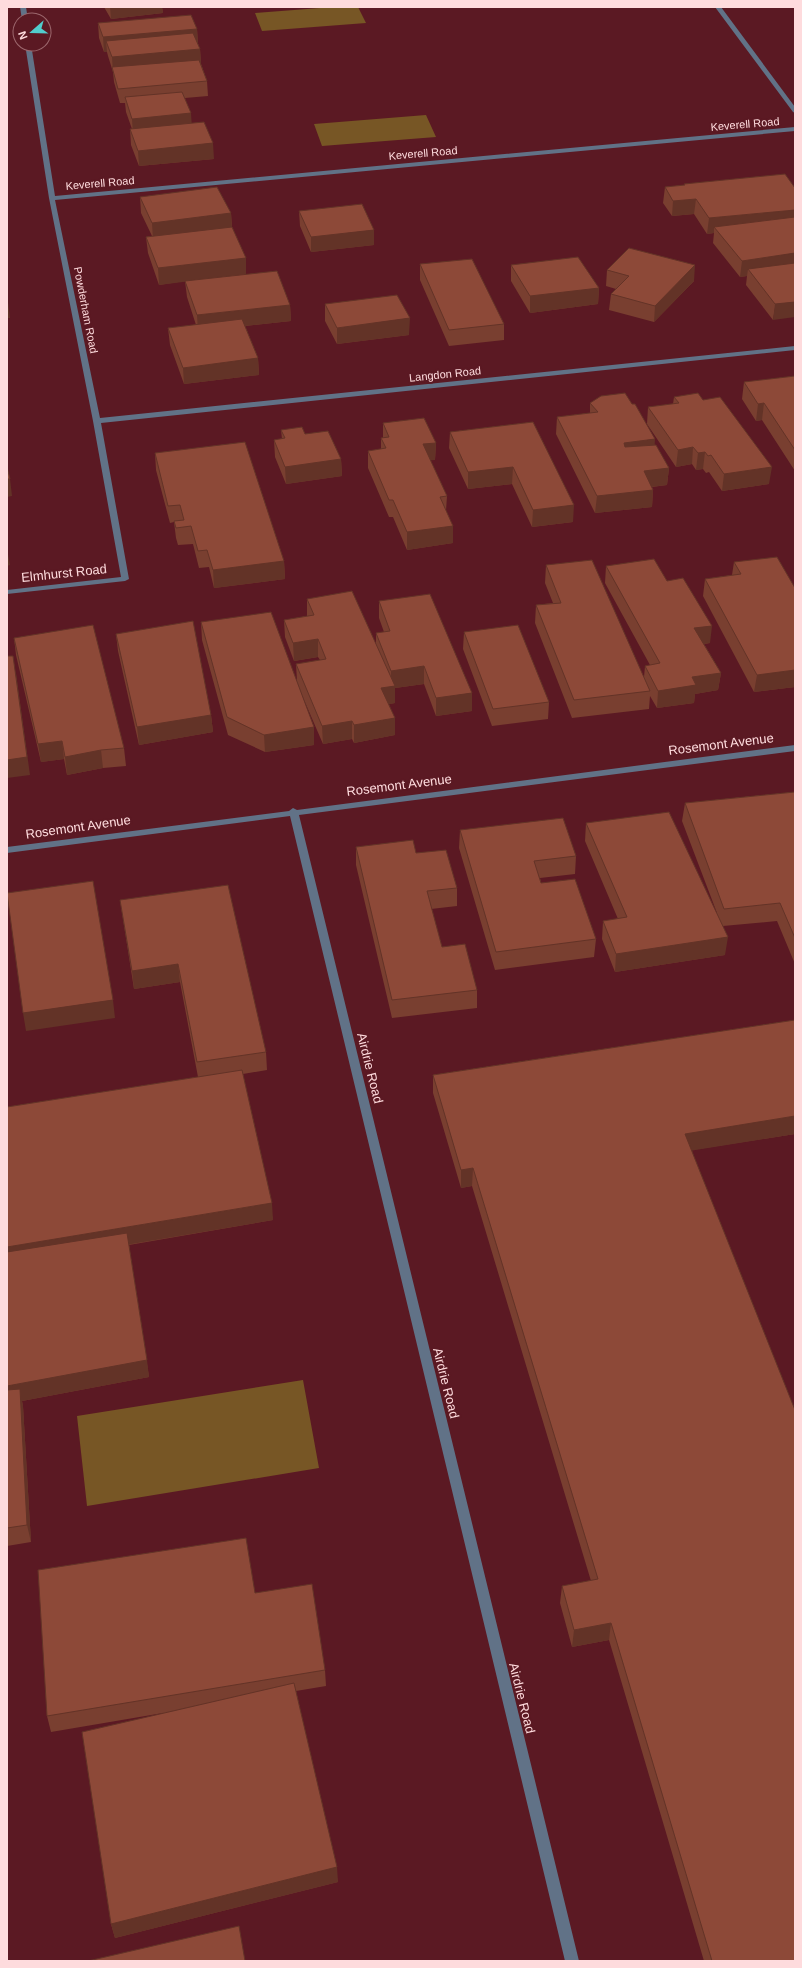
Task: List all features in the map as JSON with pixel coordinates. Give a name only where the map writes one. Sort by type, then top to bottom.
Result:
[{"type":"street","points":[[718,7],[795,111]]},
{"type":"street","name":"Powderham Road","points":[[29,52],[52,198],[97,421],[125,579]]},
{"type":"street","name":"Keverell Road","points":[[52,198],[795,129]]},
{"type":"street","name":"Langdon Road","points":[[97,421],[795,348]]},
{"type":"street","name":"Elmhurst Road","points":[[7,592],[125,579]]},
{"type":"street","name":"Rosemont Avenue","points":[[7,850],[293,811],[795,748]]},
{"type":"street","name":"Airdrie Road","points":[[293,811],[572,1961]]},
{"type":"shaded area","points":[[333,7],[358,7],[366,23],[262,31],[255,13]]},
{"type":"shaded area","points":[[426,115],[436,137],[322,146],[314,124]]},
{"type":"shaded area","points":[[303,1380],[319,1468],[87,1506],[77,1416]]},
{"type":"building","points":[[191,15],[197,29],[103,37],[98,23]]},
{"type":"building","points":[[193,33],[200,49],[112,57],[106,41]]},
{"type":"building","points":[[199,60],[207,81],[118,89],[112,67]]},
{"type":"building","points":[[182,92],[191,113],[132,119],[125,97]]},
{"type":"building","points":[[204,122],[213,143],[138,151],[130,129]]},
{"type":"building","points":[[785,174],[795,188],[795,210],[709,218],[696,199],[673,201],[665,187],[685,185],[684,184]]},
{"type":"building","points":[[217,187],[231,213],[152,223],[140,197]]},
{"type":"building","points":[[362,204],[374,230],[311,237],[299,211]]},
{"type":"building","points":[[795,217],[795,253],[742,261],[714,227]]},
{"type":"building","points":[[232,227],[246,258],[158,268],[146,237]]},
{"type":"building","points":[[629,248],[695,265],[655,306],[611,294],[629,276],[607,270]]},
{"type":"building","points":[[578,257],[599,288],[530,296],[511,265]]},
{"type":"building","points":[[472,259],[504,324],[449,330],[420,264]]},
{"type":"building","points":[[795,263],[795,302],[775,304],[748,269]]},
{"type":"building","points":[[277,271],[290,305],[197,315],[185,281]]},
{"type":"building","points":[[397,295],[410,318],[337,328],[325,304]]},
{"type":"building","points":[[242,319],[258,358],[183,368],[168,328]]},
{"type":"building","points":[[795,376],[795,450],[764,403],[758,404],[744,382]]},
{"type":"building","points":[[625,393],[632,404],[635,404],[655,439],[624,443],[625,447],[656,445],[669,468],[644,471],[653,490],[597,496],[557,417],[598,412],[590,403],[601,396]]},
{"type":"building","points":[[698,393],[703,400],[720,397],[772,467],[724,474],[711,455],[708,456],[705,452],[698,453],[693,447],[678,450],[648,407],[679,403],[674,397]]},
{"type":"building","points":[[424,418],[436,443],[423,444],[447,496],[440,497],[453,526],[407,532],[393,500],[389,500],[368,451],[386,448],[381,438],[389,437],[383,423]]},
{"type":"building","points":[[533,422],[574,505],[533,510],[513,467],[468,472],[450,432]]},
{"type":"building","points":[[302,427],[305,434],[328,431],[341,459],[285,467],[274,440],[285,438],[281,430]]},
{"type":"building","points":[[245,442],[284,561],[213,570],[207,550],[198,551],[191,526],[176,528],[174,521],[184,520],[180,505],[168,506],[155,453]]},
{"type":"building","points":[[7,467],[10,479],[7,479]]},
{"type":"building","points":[[777,557],[795,588],[795,670],[757,675],[705,579],[741,574],[734,562]]},
{"type":"building","points":[[654,559],[667,581],[683,578],[712,626],[694,628],[721,673],[692,677],[696,685],[658,691],[645,666],[660,663],[606,566]]},
{"type":"building","points":[[592,560],[650,691],[574,700],[536,605],[561,603],[546,565]]},
{"type":"building","points":[[352,591],[395,686],[381,688],[395,718],[354,725],[352,721],[322,726],[296,664],[326,659],[318,639],[293,643],[284,620],[314,615],[307,599]]},
{"type":"building","points":[[430,594],[472,693],[436,698],[424,666],[391,671],[376,633],[390,631],[379,601]]},
{"type":"building","points":[[271,612],[314,727],[264,735],[227,717],[201,622]]},
{"type":"building","points":[[193,621],[211,715],[137,727],[116,634]]},
{"type":"building","points":[[93,625],[124,748],[101,750],[65,757],[62,741],[38,744],[14,638]]},
{"type":"building","points":[[518,625],[549,702],[493,709],[464,632]]},
{"type":"building","points":[[7,656],[13,656],[27,757],[7,760]]},
{"type":"building","points":[[795,792],[795,938],[780,903],[724,909],[685,803]]},
{"type":"building","points":[[669,812],[728,937],[616,954],[603,921],[627,917],[586,823]]},
{"type":"building","points":[[563,818],[576,856],[534,861],[541,883],[575,879],[596,939],[496,952],[460,830]]},
{"type":"building","points":[[413,840],[416,853],[446,850],[457,888],[427,891],[442,947],[465,944],[477,990],[392,1000],[356,847]]},
{"type":"building","points":[[93,881],[113,1000],[23,1013],[7,893]]},
{"type":"building","points":[[228,885],[266,1052],[197,1062],[178,964],[132,971],[120,900]]},
{"type":"building","points":[[795,1020],[795,1116],[685,1134],[795,1410],[795,1961],[712,1961],[611,1623],[574,1630],[562,1586],[598,1579],[473,1168],[461,1170],[433,1075]]},
{"type":"building","points":[[242,1070],[272,1203],[7,1247],[7,1107]]},
{"type":"building","points":[[127,1233],[147,1360],[7,1386],[7,1252]]},
{"type":"building","points":[[20,1389],[27,1525],[7,1528],[7,1390]]},
{"type":"building","points":[[246,1538],[255,1593],[312,1584],[325,1670],[47,1716],[38,1570]]},
{"type":"building","points":[[294,1683],[337,1867],[111,1924],[82,1732]]},
{"type":"building","points":[[239,1926],[245,1961],[88,1961]]}]
